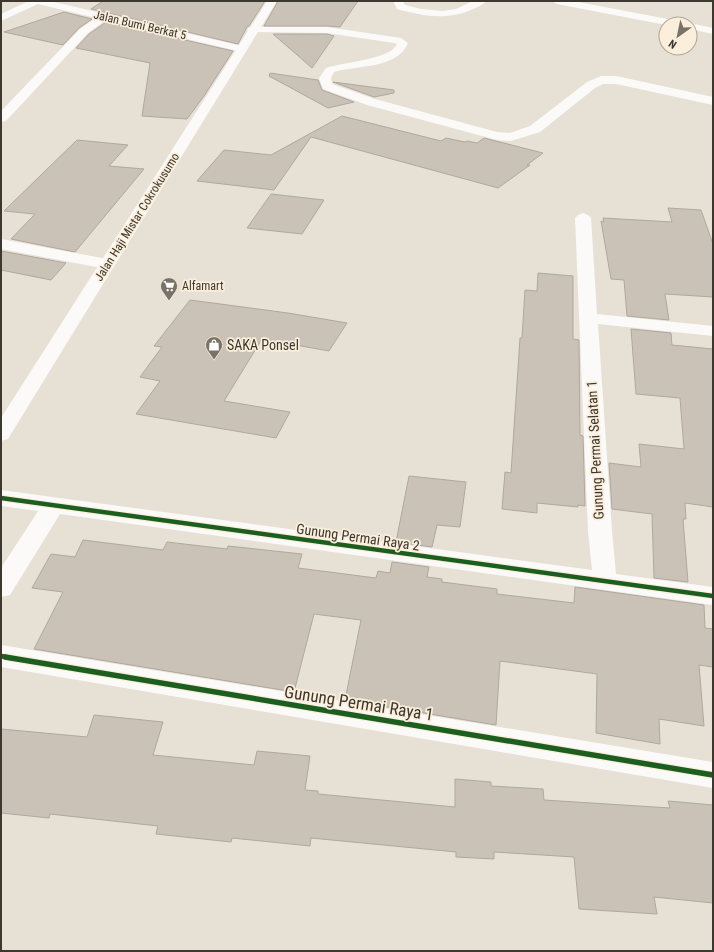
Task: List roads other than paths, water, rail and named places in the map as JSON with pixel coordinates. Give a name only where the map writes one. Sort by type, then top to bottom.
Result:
[{"type":"street","points":[[1,18],[37,1]]},
{"type":"street","name":"Jalan Bumi Berkat 5","points":[[37,1],[242,49]]},
{"type":"street","name":"Jalan Haji Mistar Cokrokusumo","points":[[1,434],[7,414],[107,264],[242,49],[252,30],[272,1]]},
{"type":"street","points":[[398,1],[401,7],[436,14],[458,12],[481,1]]},
{"type":"street","points":[[558,1],[658,20]]},
{"type":"street","points":[[1,118],[84,32],[105,16]]},
{"type":"street","points":[[698,28],[713,31]]},
{"type":"street","points":[[252,30],[328,30],[385,37],[402,43],[400,50],[396,53],[375,62],[330,70],[325,78],[327,86],[371,102],[497,136],[511,137],[535,129],[591,85],[601,80],[616,80],[713,101]]},
{"type":"street","points":[[345,32],[350,38],[351,44]]},
{"type":"street","points":[[336,68],[345,56]]},
{"type":"street","name":"Gunung Permai Selatan 1","points":[[583,218],[600,531],[605,582]]},
{"type":"street","points":[[1,244],[107,264]]},
{"type":"street","points":[[588,318],[713,331]]},
{"type":"street","name":"Gunung Permai Raya 2","points":[[1,498],[713,596]]},
{"type":"street","points":[[1,588],[53,506]]},
{"type":"street","name":"Gunung Permai Raya 1","points":[[1,656],[713,775]]},
{"type":"place","name":"Alfamart","points":[[169,301]]},
{"type":"place","name":"SAKA Ponsel","points":[[214,360]]}]
